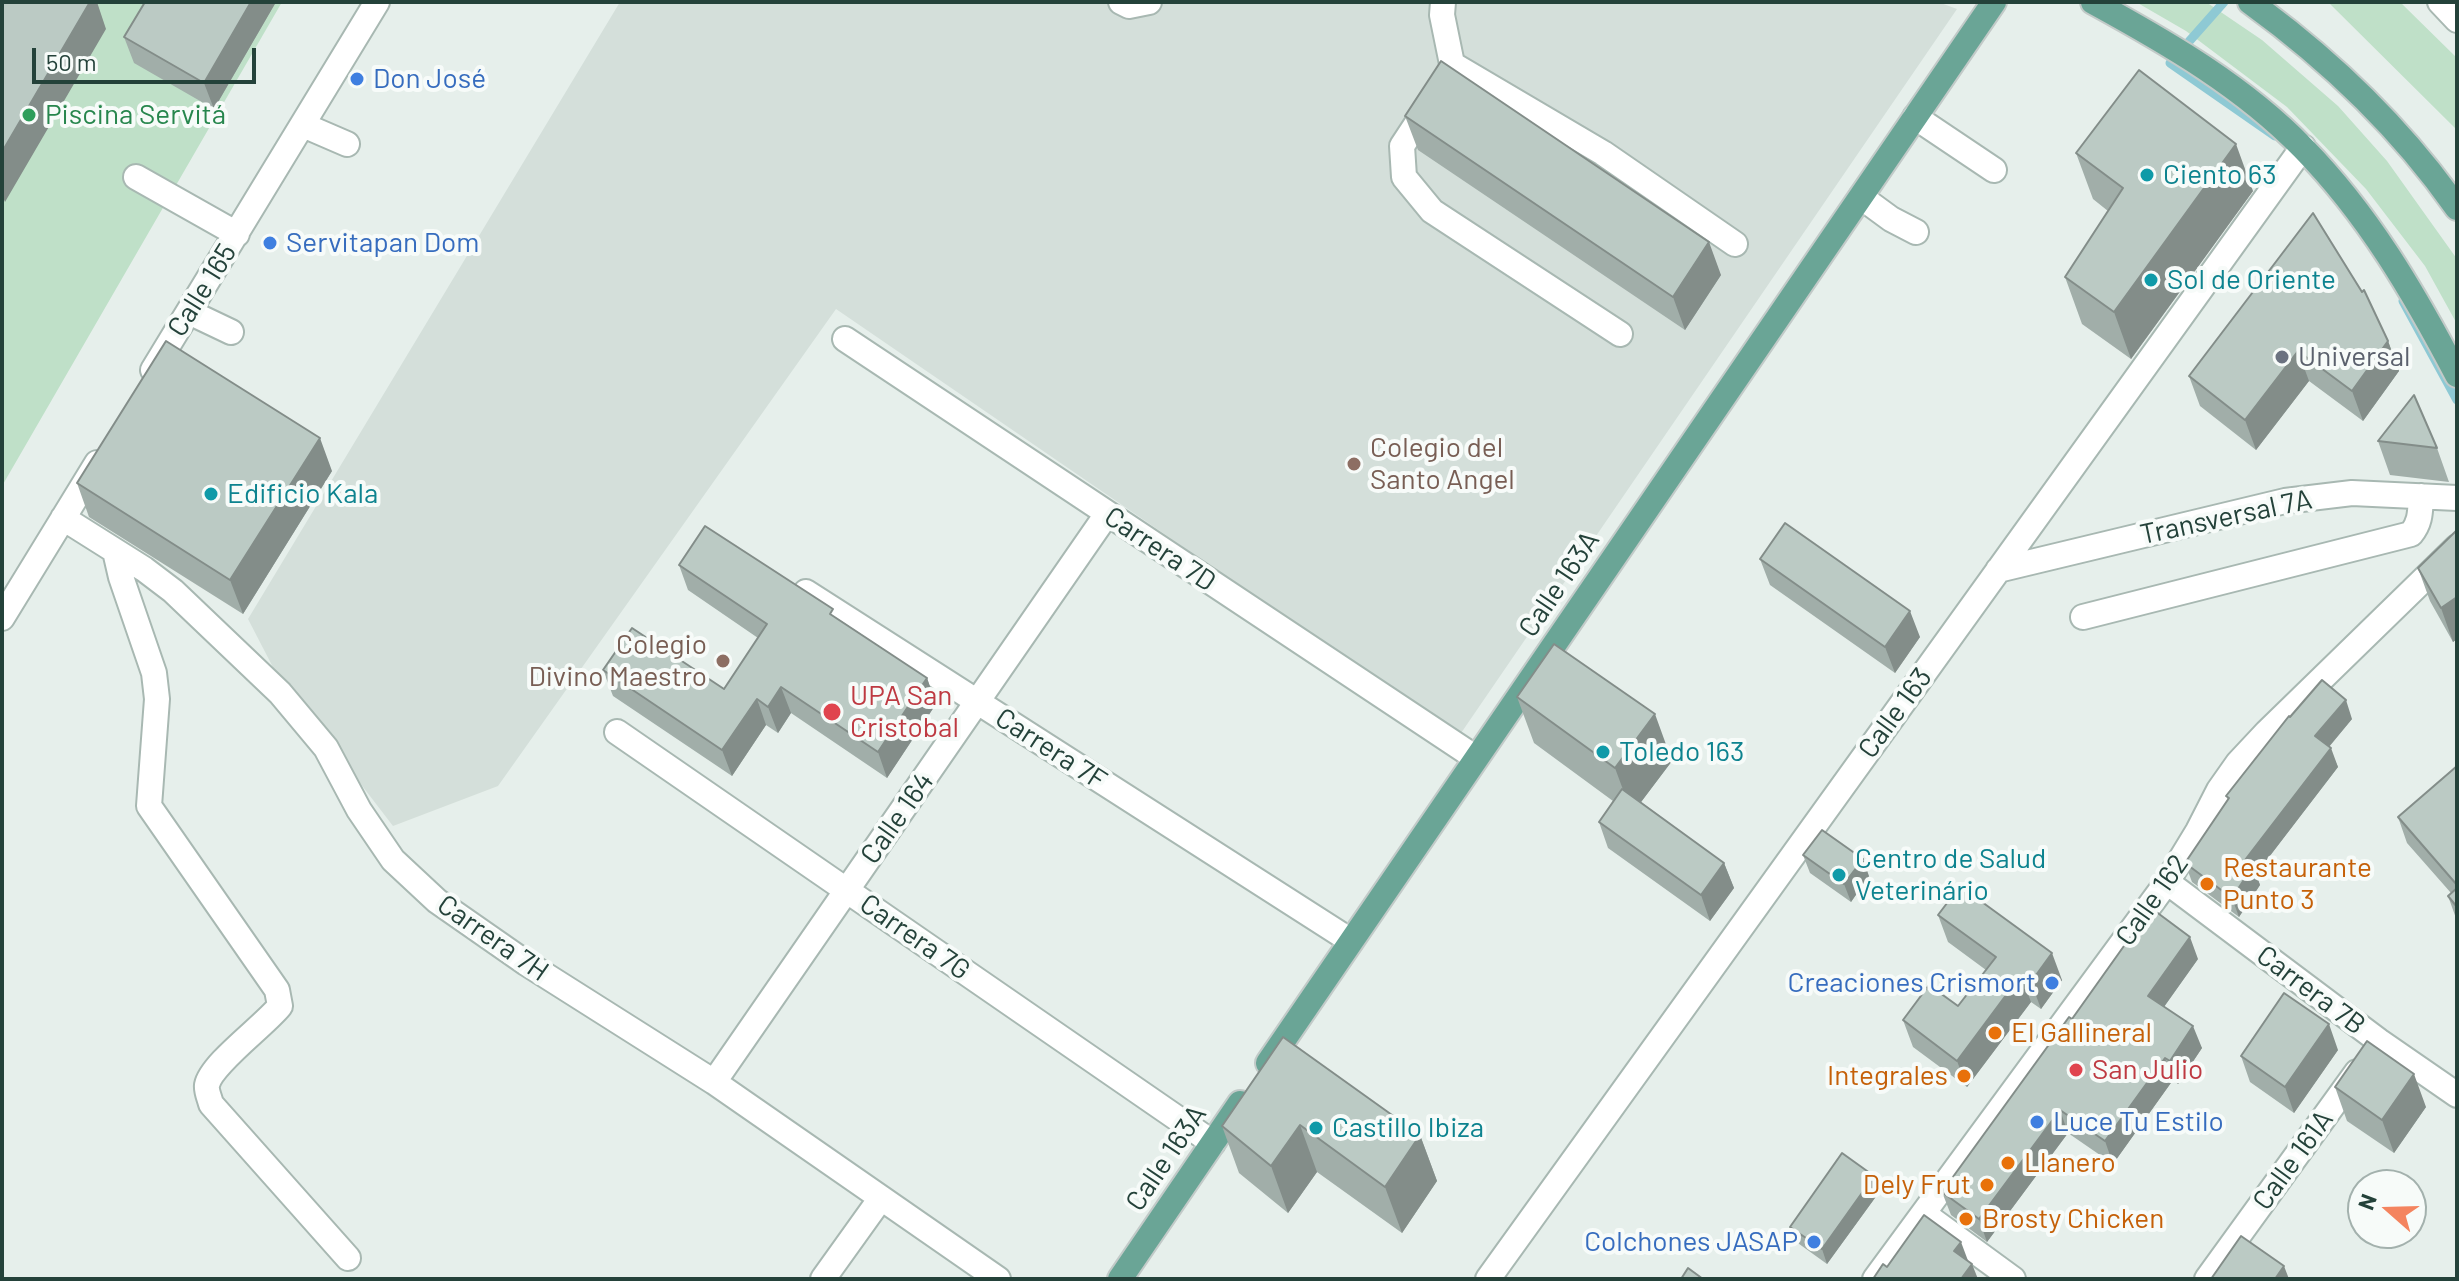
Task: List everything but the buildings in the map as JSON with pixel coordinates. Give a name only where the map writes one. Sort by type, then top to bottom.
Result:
[{"type":"main road","name":"Calle 163A","points":[[1120,1279],[1994,2]]},
{"type":"main road","points":[[2093,2],[2163,42],[2239,92],[2303,147],[2376,235],[2418,301],[2457,375]]},
{"type":"main road","points":[[2250,2],[2320,56],[2370,103],[2395,128],[2457,208]]},
{"type":"street","name":"Calle 165","points":[[142,389],[377,2]]},
{"type":"street","points":[[1121,2],[1129,6],[1149,2]]},
{"type":"street","points":[[1443,2],[1442,15],[1452,64],[1402,146],[1404,177],[1432,211],[1620,334]]},
{"type":"street","points":[[2440,2],[2457,20]]},
{"type":"street","points":[[1452,64],[1603,153],[1735,244]]},
{"type":"street","points":[[1915,117],[1994,170]]},
{"type":"street","points":[[303,125],[347,144]]},
{"type":"street","name":"Calle 163","points":[[1488,1279],[2303,147]]},
{"type":"street","points":[[136,177],[237,234]]},
{"type":"street","points":[[1861,197],[1891,219],[1916,232]]},
{"type":"street","points":[[189,312],[231,332]]},
{"type":"street","name":"Carrera 7D","points":[[845,339],[1476,758]]},
{"type":"street","points":[[2,618],[110,440]]},
{"type":"street","name":"Transversal 7A","points":[[1998,570],[2285,501],[2352,493],[2457,498]]},
{"type":"street","points":[[2083,617],[2411,534],[2418,526],[2421,496]]},
{"type":"street","name":"Calle 164","points":[[714,1082],[1107,514]]},
{"type":"street","name":"Carrera 7H","points":[[63,518],[173,591],[280,693],[326,748],[359,810],[393,860],[437,901],[526,963],[714,1082],[998,1279]]},
{"type":"street","name":"Calle 162","points":[[1875,1279],[2167,882],[2219,790],[2238,763],[2457,547]]},
{"type":"street","points":[[115,551],[154,673],[157,699],[149,806],[277,990],[280,1006],[216,1068],[207,1086],[211,1104],[348,1258]]},
{"type":"street","name":"Carrera 7F","points":[[790,582],[1351,941]]},
{"type":"street","name":"Carrera 7G","points":[[617,732],[1213,1143]]},
{"type":"street","name":"Carrera 7B","points":[[2167,882],[2379,1041],[2457,1095]]},
{"type":"street","name":"Calle 161A","points":[[2207,1279],[2379,1041]]},
{"type":"street","points":[[823,1279],[881,1198]]},
{"type":"street","points":[[1924,1214],[2013,1279]]},
{"type":"shaded area","name":"Colegio del Santo Angel","points":[[620,2],[1938,2],[1957,9],[1459,736],[836,309],[498,786],[393,826],[277,675],[248,619]]},
{"type":"green space","points":[[2,2],[282,2],[2,486]]},
{"type":"green space","points":[[2136,2],[2206,2],[2262,40],[2338,106],[2387,161],[2457,259],[2457,324],[2425,266],[2366,189],[2287,107],[2186,31]]},
{"type":"green space","points":[[2328,2],[2400,2],[2457,58],[2457,130]]},
{"type":"waterway","points":[[2224,2],[2170,63],[2275,136]]},
{"type":"waterway","points":[[2403,301],[2457,400]]},
{"type":"place","name":"Don José","points":[[357,79]]},
{"type":"place","name":"Piscina Servitá","points":[[29,115]]},
{"type":"place","name":"Ciento 63","points":[[2147,175]]},
{"type":"place","name":"Servitapan Dom","points":[[270,243]]},
{"type":"place","name":"Sol de Oriente","points":[[2151,280]]},
{"type":"place","name":"Universal","points":[[2282,357]]},
{"type":"place","name":"Colegio del Santo Angel","points":[[1354,464]]},
{"type":"place","name":"Edificio Kala","points":[[211,494]]},
{"type":"place","name":"Colegio Divino Maestro","points":[[723,661]]},
{"type":"place","name":"UPA San Cristobal","points":[[832,712]]},
{"type":"place","name":"Toledo 163","points":[[1603,752]]},
{"type":"place","name":"Centro de Salud Veterinário","points":[[1839,875]]},
{"type":"place","name":"Restaurante Punto 3","points":[[2207,884]]},
{"type":"place","name":"Creaciones Crismort","points":[[2052,983]]},
{"type":"place","name":"El Gallineral","points":[[1995,1033]]},
{"type":"place","name":"San Julio","points":[[2076,1070]]},
{"type":"place","name":"Integrales","points":[[1964,1076]]},
{"type":"place","name":"Luce Tu Estilo","points":[[2037,1122]]},
{"type":"place","name":"Castillo Ibiza","points":[[1316,1128]]},
{"type":"place","name":"Llanero","points":[[2008,1163]]},
{"type":"place","name":"Dely Frut","points":[[1987,1185]]},
{"type":"place","name":"Brosty Chicken","points":[[1966,1219]]},
{"type":"place","name":"Colchones JASAP","points":[[1814,1242]]}]
